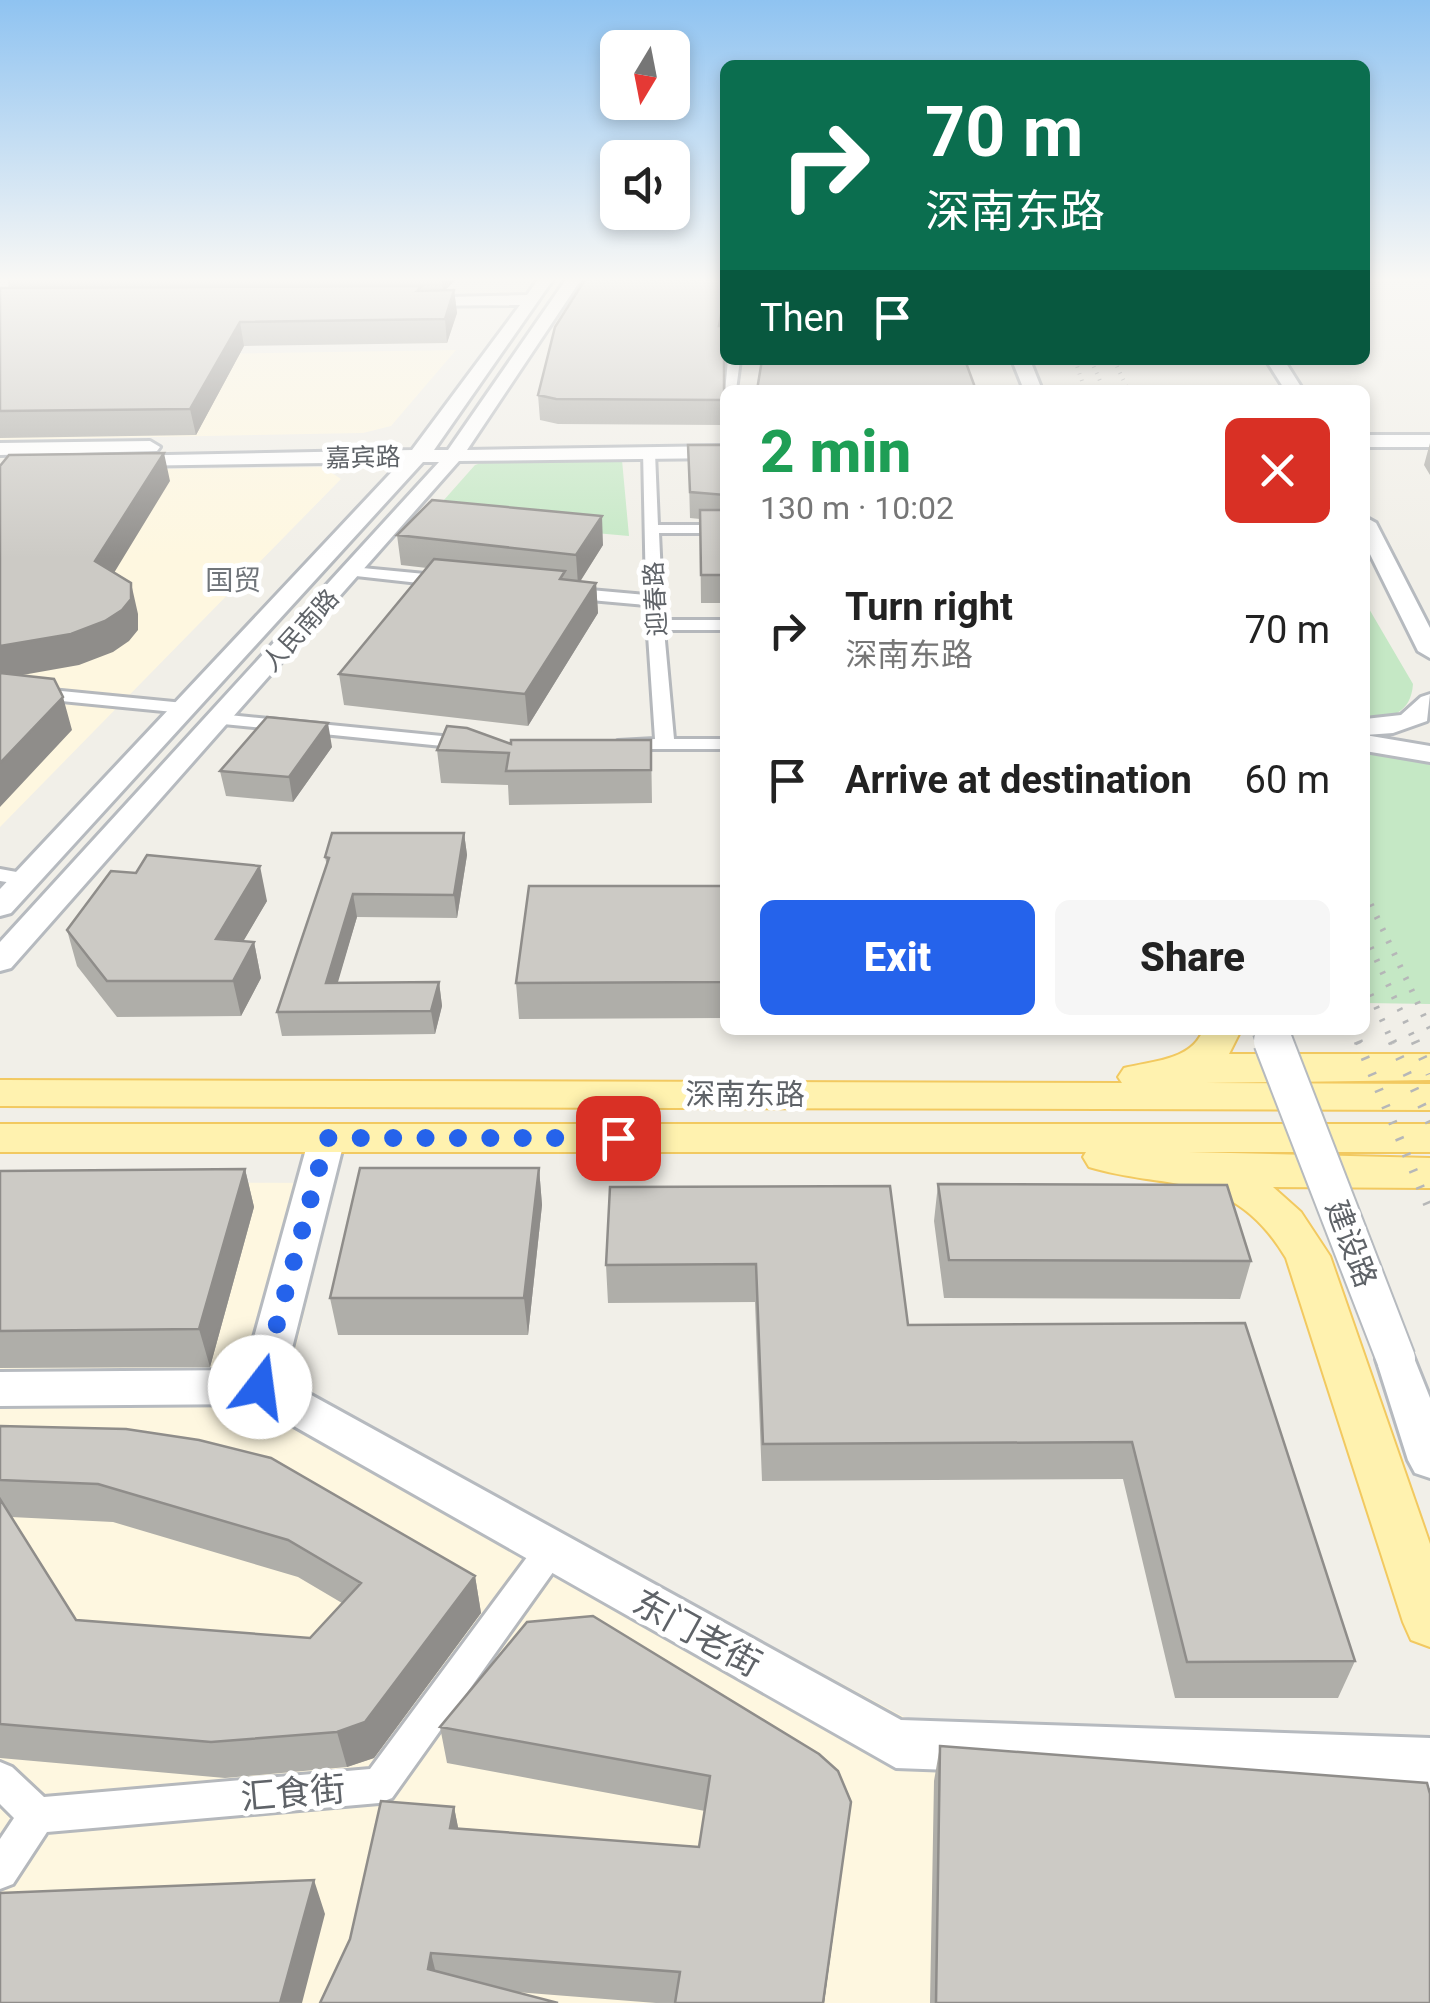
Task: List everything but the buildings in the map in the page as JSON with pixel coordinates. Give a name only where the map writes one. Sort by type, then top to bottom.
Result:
[{"type":"main road","name":"人民南路","points":[[0,907],[13,877],[184,708],[424,450],[481,371]]},
{"type":"main road","name":"人民南路","points":[[0,962],[460,449],[515,371]]},
{"type":"main road","name":"嘉宾路","points":[[12,463],[720,440]]},
{"type":"main road","points":[[1370,444],[1430,444]]},
{"type":"main road","name":"嘉宾路","points":[[0,449],[424,450]]},
{"type":"main road","name":"嘉宾路","points":[[460,449],[720,452]]},
{"type":"main road","points":[[1370,533],[1430,651]]},
{"type":"main road","points":[[1370,726],[1405,723],[1426,710],[1430,702]]},
{"type":"main road","points":[[1370,743],[1430,754]]},
{"type":"main road","points":[[1155,1075],[1207,1055],[1219,1043],[1221,1035]]},
{"type":"main road","name":"建设路","points":[[1271,1035],[1396,1359],[1430,1460]]},
{"type":"main road","points":[[1009,1096],[1232,1066],[1430,1067]]},
{"type":"main road","name":"深南东路","points":[[0,1093],[1430,1097]]},
{"type":"main road","name":"深南东路","points":[[0,1138],[1430,1138]]},
{"type":"main road","points":[[0,1390],[260,1387],[327,1138]]},
{"type":"main road","points":[[992,1139],[1198,1171],[1430,1173]]},
{"type":"main road","points":[[1198,1171],[1255,1192],[1292,1229],[1308,1256],[1430,1622]]},
{"type":"main road","name":"东门老街","points":[[260,1387],[896,1744],[1430,1763]]},
{"type":"street","name":"迎春路","points":[[648,453],[655,625],[666,744]]},
{"type":"street","points":[[651,529],[720,529]]},
{"type":"street","points":[[352,572],[458,582]]},
{"type":"street","points":[[556,592],[654,601]]},
{"type":"street","points":[[655,625],[720,625]]},
{"type":"street","points":[[0,690],[184,708]]},
{"type":"street","points":[[219,719],[494,746]]},
{"type":"street","points":[[608,745],[720,744]]},
{"type":"street","name":"汇食街","points":[[37,1815],[379,1786],[550,1551]]},
{"type":"street","points":[[0,1779],[37,1815],[0,1871]]},
{"type":"shaded area","points":[[0,371],[438,371],[391,426],[363,433],[0,440]]},
{"type":"shaded area","points":[[323,467],[341,479],[0,827],[0,496],[19,471]]},
{"type":"shaded area","points":[[0,1182],[335,1183],[287,1386],[906,1718],[1424,1736],[1430,1757],[1430,2003],[0,2003]]},
{"type":"green space","points":[[622,460],[629,536],[428,518],[475,465],[487,461]]},
{"type":"green space","points":[[1370,611],[1413,684],[1404,708],[1370,719]]},
{"type":"green space","points":[[1370,751],[1430,765],[1430,1004],[1370,1003]]},
{"type":"railway","points":[[1079,371],[1083,385]]},
{"type":"railway","points":[[1096,371],[1102,385]]},
{"type":"railway","points":[[1119,371],[1126,385]]},
{"type":"railway","points":[[1370,903],[1430,1029]]},
{"type":"railway","points":[[1370,946],[1416,1044]]},
{"type":"railway","points":[[1370,993],[1393,1044]]},
{"type":"railway","points":[[1355,1035],[1359,1044]]},
{"type":"railway","points":[[1358,1041],[1430,1210]]},
{"type":"railway","points":[[1392,1041],[1430,1123]]},
{"type":"railway","points":[[1415,1041],[1430,1074]]},
{"type":"district","name":"国贸","points":[[233,580]]},
{"type":"route","points":[[260,1387],[327,1138],[618,1138]]}]
